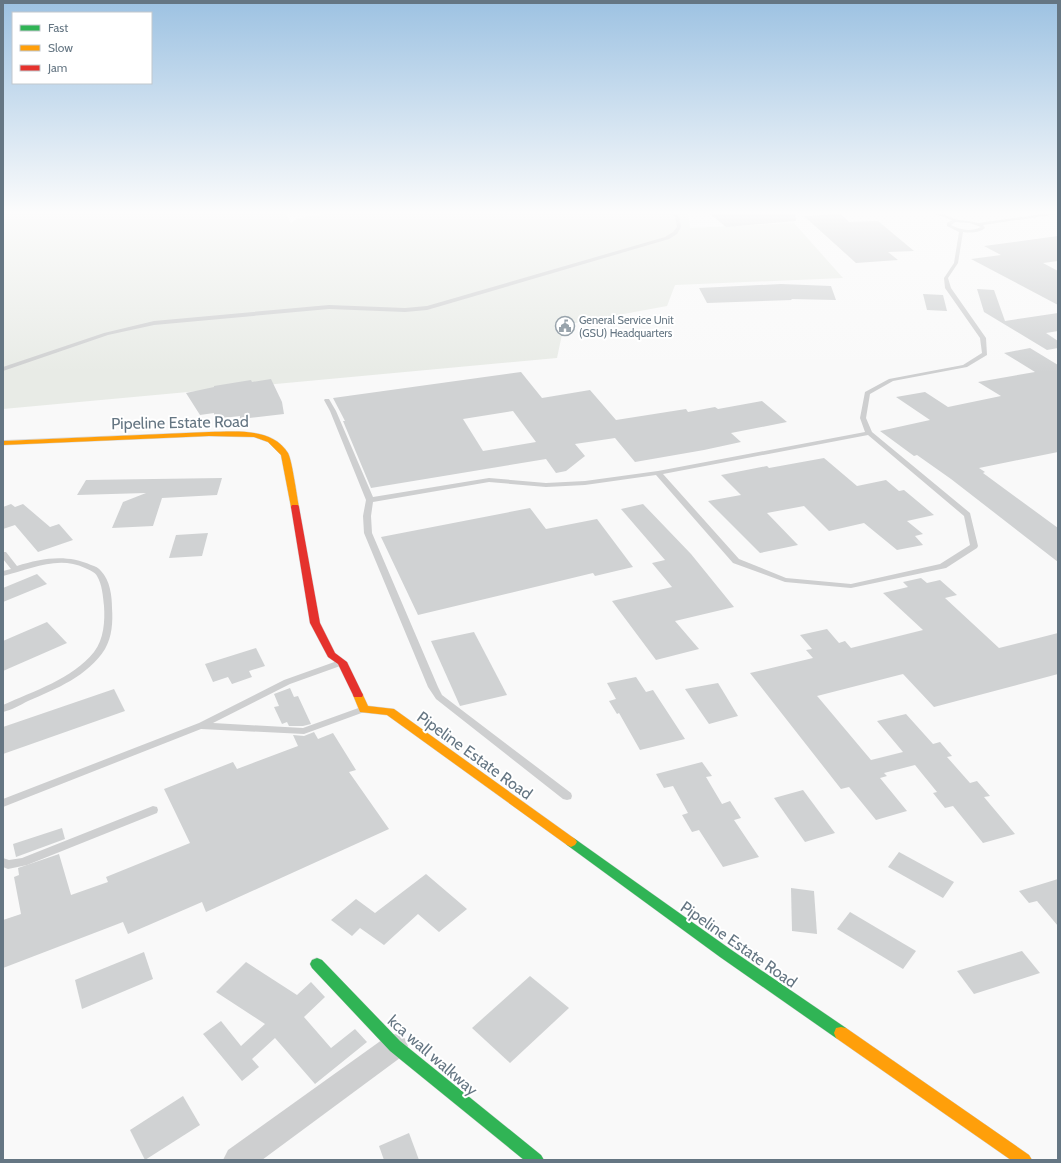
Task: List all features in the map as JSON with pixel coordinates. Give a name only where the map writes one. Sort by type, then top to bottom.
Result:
[{"type":"street","name":"Pipeline Estate Road","points":[[3,443],[209,434],[255,435],[271,440],[284,454],[289,470],[316,623],[331,655],[342,662],[364,709],[390,712],[725,952],[1024,1160]]},
{"type":"street","name":"kca wall walkway","points":[[317,964],[395,1046],[536,1160]]},
{"type":"street","points":[[238,1160],[395,1046]]},
{"type":"lane","points":[[3,369],[106,334],[154,323],[329,307],[411,310],[427,308],[573,265]]},
{"type":"lane","points":[[658,472],[736,561],[785,580],[850,586],[943,566],[974,546],[967,515],[869,433],[863,418],[866,394],[891,380],[965,366],[985,354],[983,338],[948,288],[946,278],[954,265]]},
{"type":"lane","points":[[327,400],[370,500],[367,516],[368,533],[433,687],[439,697],[567,796]]},
{"type":"lane","points":[[370,500],[489,480],[546,485],[565,485],[658,472],[869,433]]},
{"type":"lane","points":[[3,554],[16,570]]},
{"type":"lane","points":[[3,574],[56,559],[74,561],[99,573],[107,599],[108,633],[97,655],[83,668],[66,679],[3,709]]},
{"type":"lane","points":[[3,803],[202,726],[287,682],[342,662]]},
{"type":"lane","points":[[202,726],[304,730],[364,709]]},
{"type":"lane","points":[[3,862],[8,865],[24,862],[153,810]]},
{"type":"shaded area","points":[[3,265],[832,265],[843,278],[675,285],[667,306],[564,325],[557,358],[3,409]]},
{"type":"building","points":[[983,265],[1047,265],[1058,271],[1058,305]]},
{"type":"building","points":[[781,284],[831,286],[836,300],[791,299],[792,300],[707,303],[699,288]]},
{"type":"building","points":[[977,289],[994,290],[1005,321],[1058,313],[1058,331],[1046,333],[1058,341],[1058,348],[1047,350],[984,312]]},
{"type":"building","points":[[923,294],[943,295],[947,311],[927,310]]},
{"type":"building","points":[[1030,348],[1058,365],[1058,452],[979,468],[985,472],[983,473],[1058,528],[1058,562],[951,479],[917,455],[914,456],[880,431],[930,420],[896,397],[925,392],[948,407],[1001,396],[978,382],[1035,372],[1004,353]]},
{"type":"building","points":[[521,372],[542,398],[590,390],[616,420],[686,409],[688,412],[715,407],[718,409],[762,401],[787,422],[731,433],[741,442],[635,462],[615,438],[575,444],[585,456],[566,471],[556,473],[546,459],[371,488],[343,421],[345,421],[333,398]],"holes":[[[513,411],[536,442],[483,451],[463,419]]]},
{"type":"building","points":[[271,379],[282,402],[284,414],[240,419],[240,416],[214,419],[214,413],[200,415],[186,393],[214,386],[251,380],[252,382]]},
{"type":"building","points":[[824,458],[857,486],[886,480],[899,491],[904,490],[934,515],[907,521],[923,534],[915,536],[923,545],[897,550],[864,523],[829,531],[804,506],[767,513],[798,545],[760,553],[708,501],[741,495],[721,475],[767,466],[769,468]]},
{"type":"building","points":[[222,478],[217,495],[162,498],[153,526],[112,528],[123,502],[146,493],[77,495],[86,480]]},
{"type":"building","points":[[11,504],[15,507],[23,504],[50,527],[59,524],[73,540],[38,552],[15,525],[3,529],[3,507]]},
{"type":"building","points":[[643,504],[691,554],[734,607],[675,621],[699,649],[656,660],[612,601],[672,587],[652,563],[665,560],[621,509]]},
{"type":"building","points":[[530,508],[546,529],[597,519],[633,567],[595,576],[593,573],[418,615],[381,537]]},
{"type":"building","points":[[208,533],[202,556],[169,558],[176,535]]},
{"type":"building","points":[[37,574],[47,584],[3,602],[3,588]]},
{"type":"building","points":[[921,578],[927,583],[940,580],[957,595],[945,598],[999,648],[1058,633],[1058,674],[934,707],[903,674],[817,696],[871,760],[903,752],[877,721],[906,714],[933,744],[940,742],[952,756],[947,757],[970,783],[977,781],[990,796],[984,797],[1015,834],[983,843],[953,806],[945,808],[933,793],[937,792],[915,765],[884,773],[887,776],[880,778],[907,811],[876,820],[849,787],[841,789],[750,673],[813,658],[806,650],[812,649],[800,635],[827,629],[839,643],[845,641],[851,648],[923,630],[883,593],[908,587],[903,582]]},
{"type":"building","points":[[47,622],[67,643],[3,671],[3,641]]},
{"type":"building","points":[[474,632],[507,695],[460,706],[431,641]]},
{"type":"building","points":[[256,648],[265,666],[249,671],[252,677],[232,684],[228,677],[213,682],[205,664]]},
{"type":"building","points":[[636,677],[646,692],[653,690],[685,739],[640,750],[619,713],[617,714],[609,701],[616,699],[607,683]]},
{"type":"building","points":[[718,683],[738,716],[709,724],[685,689]]},
{"type":"building","points":[[290,688],[294,697],[298,696],[311,724],[303,726],[289,726],[287,722],[282,724],[274,707],[279,706],[274,694]]},
{"type":"building","points":[[114,689],[125,711],[3,754],[3,727]]},
{"type":"building","points":[[314,732],[318,739],[333,733],[356,770],[349,772],[389,829],[206,912],[202,902],[128,934],[123,922],[3,968],[3,920],[21,914],[14,877],[19,875],[18,868],[59,854],[71,895],[108,882],[106,877],[190,843],[164,789],[233,762],[237,769],[298,746],[293,735],[304,736]]},
{"type":"building","points":[[702,762],[712,776],[706,777],[722,804],[730,801],[741,818],[734,820],[759,857],[723,867],[699,830],[692,832],[682,815],[688,813],[673,786],[664,788],[656,774]]},
{"type":"building","points":[[803,790],[835,833],[805,842],[774,798]]},
{"type":"building","points":[[62,828],[65,839],[16,857],[13,844]]},
{"type":"building","points":[[899,852],[954,882],[943,898],[888,867]]},
{"type":"building","points":[[426,874],[467,909],[439,932],[418,914],[384,945],[360,928],[352,936],[331,920],[356,899],[375,913]]},
{"type":"building","points":[[1058,879],[1058,926],[1037,901],[1029,903],[1019,891]]},
{"type":"building","points":[[791,888],[814,891],[817,934],[792,931]]},
{"type":"building","points":[[850,912],[916,951],[903,969],[837,929]]},
{"type":"building","points":[[1022,951],[1040,973],[974,994],[957,971]]},
{"type":"building","points":[[144,952],[153,979],[82,1009],[75,980]]},
{"type":"building","points":[[246,962],[297,995],[311,982],[325,997],[304,1017],[331,1048],[355,1029],[367,1042],[315,1084],[275,1038],[252,1059],[259,1067],[242,1081],[203,1034],[221,1021],[241,1046],[265,1024],[216,992]]},
{"type":"building","points":[[530,976],[569,1008],[510,1063],[472,1028]]},
{"type":"building","points":[[183,1096],[200,1125],[145,1160],[130,1130]]},
{"type":"building","points":[[409,1133],[419,1160],[384,1160],[379,1146]]},
{"type":"traffic: fast","points":[[571,842],[725,953],[841,1033]]},
{"type":"traffic: fast","points":[[317,964],[395,1046],[536,1160]]},
{"type":"traffic: slow","points":[[3,443],[209,434],[255,435],[271,440],[285,454],[295,507]]},
{"type":"traffic: slow","points":[[358,695],[364,709],[390,712],[571,842]]},
{"type":"traffic: slow","points":[[841,1033],[1024,1160]]},
{"type":"traffic: jam","points":[[295,507],[315,623],[331,655],[342,662],[358,695]]},
{"type":"place","name":"General Service Unit (GSU) Headquarters","points":[[565,326]]}]
